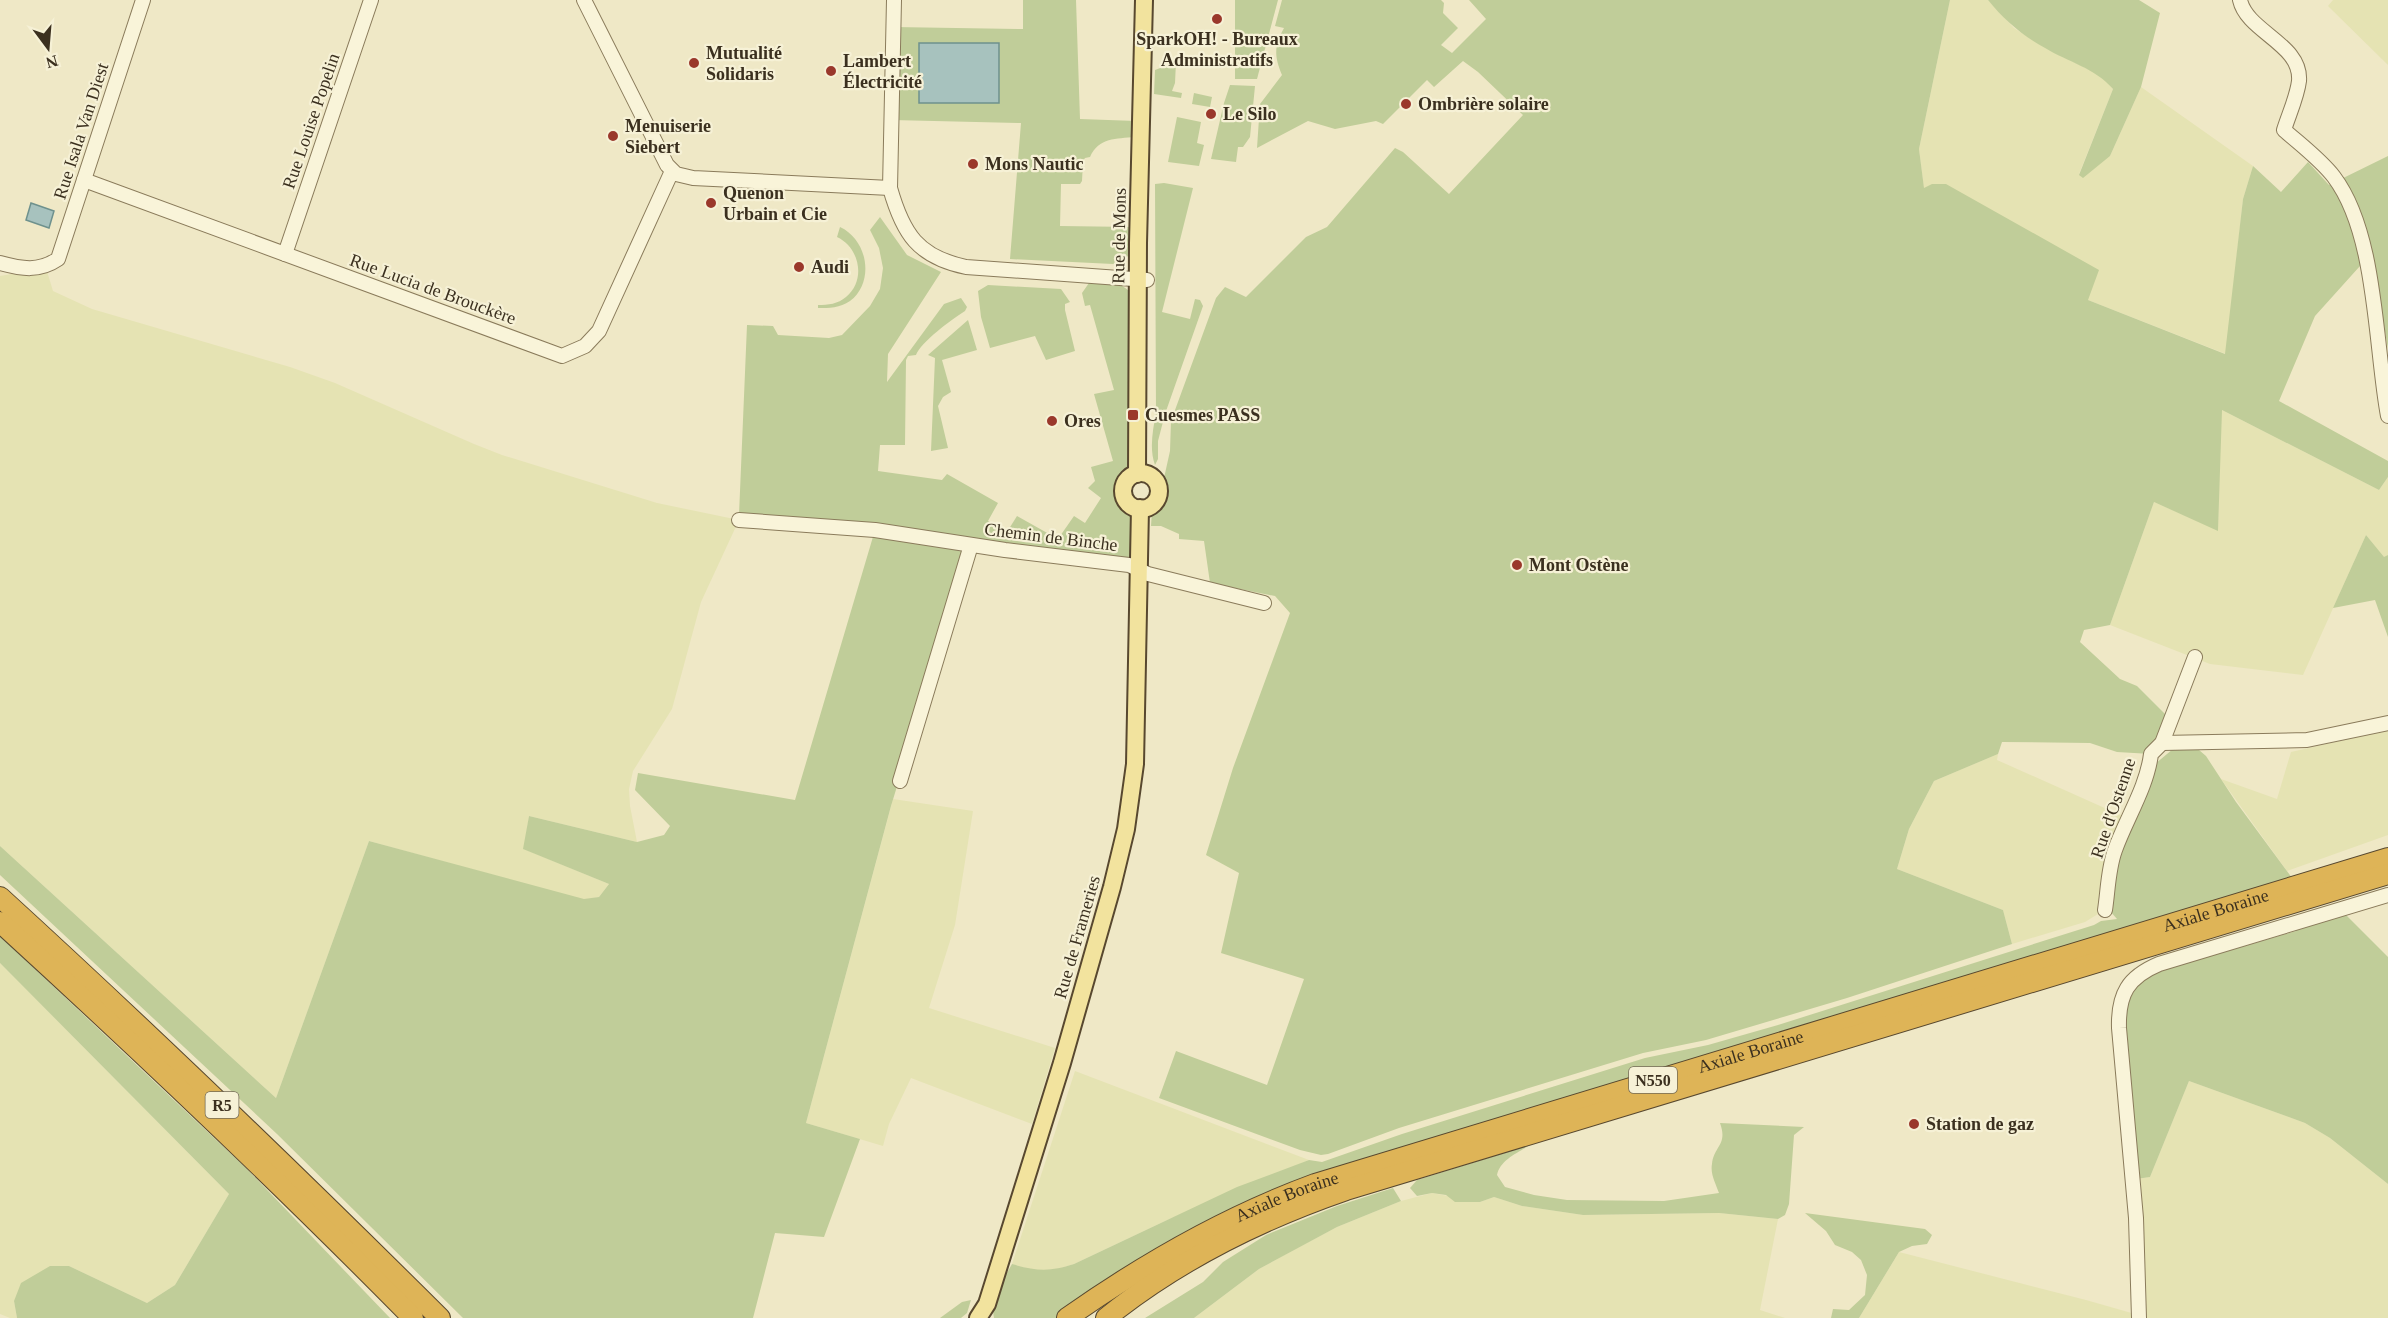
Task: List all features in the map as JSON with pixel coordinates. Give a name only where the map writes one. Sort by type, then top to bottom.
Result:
[{"type":"highway","name":"Axiale Boraine","points":[[2319,888],[2388,858]]},
{"type":"highway","name":"Axiale Boraine","points":[[1068,1318],[1141,1268],[1193,1237],[1252,1209],[1315,1184],[2267,903],[2319,888],[2388,874]]},
{"type":"highway","name":"R5","points":[[0,897],[282,1162],[440,1318]]},
{"type":"highway","name":"Axiale Boraine","points":[[1106,1318],[1160,1279],[1215,1245],[1267,1219],[1325,1197],[2267,903]]},
{"type":"highway","name":"R5","points":[[0,922],[104,1017],[413,1318]]},
{"type":"highway","points":[[372,1276],[382,1297],[400,1318]]},
{"type":"main road","name":"Rue de Mons","points":[[1142,474],[1143,206],[1140,121],[1143,112],[1144,0]]},
{"type":"main road","points":[[1142,474],[1157,483],[1158,496],[1150,506],[1140,508],[1131,506],[1124,494],[1125,483],[1142,474]]},
{"type":"main road","points":[[1139,570],[1140,508]]},
{"type":"main road","name":"Rue de Frameries","points":[[985,1313],[1059,1074],[1112,887],[1126,828],[1135,764],[1139,570]]},
{"type":"street","name":"Rue Isala Van Diest","points":[[0,263],[17,268],[46,267],[58,259],[143,0]]},
{"type":"street","name":"Rue Louise Popelin","points":[[285,254],[371,0]]},
{"type":"street","points":[[584,0],[672,171],[693,178],[890,188]]},
{"type":"street","points":[[894,0],[890,188],[895,206],[913,240],[927,254],[946,263],[966,267],[1142,280]]},
{"type":"street","points":[[2241,0],[2242,6],[2291,57],[2298,69],[2299,81],[2284,130],[2334,176],[2359,226],[2372,296],[2388,416]]},
{"type":"street","name":"Rue Lucia de Brouckère","points":[[84,180],[562,356],[585,346],[599,330],[672,171]]},
{"type":"street","name":"Chemin de Binche","points":[[739,519],[875,530],[971,545],[1129,564],[1148,574],[1264,603]]},
{"type":"street","name":"Chemin de Binche","points":[[900,781],[971,545]]},
{"type":"street","name":"Rue d'Ostenne","points":[[2105,910],[2114,853],[2150,764],[2151,754],[2162,743],[2195,657]]},
{"type":"street","points":[[2162,743],[2307,740],[2388,723]]},
{"type":"street","points":[[2139,1318],[2136,1218],[2118,1012],[2127,986],[2136,976],[2148,969],[2388,895]]},
{"type":"shaded area","points":[[1950,0],[1988,0],[2014,28],[2045,48],[2102,76],[2113,89],[2079,174],[2110,156],[2141,87],[2253,166],[2243,199],[2226,354],[2088,300],[1924,189],[1919,149]]},
{"type":"shaded area","points":[[2333,0],[2388,0],[2388,65],[2328,6]]},
{"type":"shaded area","points":[[46,268],[53,291],[92,309],[290,367],[335,383],[502,455],[657,503],[739,520],[701,602],[672,709],[633,771],[629,789],[637,842],[529,816],[524,849],[609,884],[599,897],[584,900],[369,841],[276,1098],[0,846],[0,276]]},
{"type":"shaded area","points":[[2220,409],[2379,490],[2388,477],[2388,555],[2384,558],[2366,535],[2303,675],[2210,664],[2110,625],[2154,502],[2218,530]]},
{"type":"shaded area","points":[[2388,730],[2388,835],[2287,871],[2221,779],[2277,799],[2291,752]]},
{"type":"shaded area","points":[[1998,754],[1997,760],[2127,818],[2102,909],[2098,914],[2085,922],[2012,944],[2003,910],[1897,869],[1909,829],[1934,781]]},
{"type":"shaded area","points":[[893,799],[973,811],[955,925],[929,1008],[1055,1048],[1032,1124],[911,1078],[889,1124],[883,1146],[806,1123]]},
{"type":"shaded area","points":[[0,963],[229,1194],[175,1285],[147,1303],[69,1266],[14,1301],[17,1318],[0,1314]]},
{"type":"shaded area","points":[[1075,1071],[1309,1160],[1165,1221],[1074,1264],[1058,1269],[1034,1271],[1012,1264]]},
{"type":"shaded area","points":[[2189,1081],[2305,1123],[2330,1138],[2388,1184],[2388,1318],[2145,1318],[2136,1179],[2150,1177]]},
{"type":"shaded area","points":[[1432,1193],[1480,1202],[1494,1197],[1522,1206],[1583,1215],[1719,1213],[1778,1219],[1760,1310],[1785,1318],[1194,1318],[1259,1269],[1337,1227],[1401,1201]]},
{"type":"shaded area","points":[[1899,1252],[2086,1300],[2135,1314],[2135,1318],[1859,1318]]},
{"type":"green space","points":[[1023,0],[1076,0],[1080,119],[1136,121],[1135,137],[1103,142],[1090,157],[1085,158],[1080,184],[1061,184],[1060,226],[1133,227],[1133,250],[1126,258],[1113,264],[1010,259],[1021,123],[892,120],[894,27],[1023,29]]},
{"type":"green space","points":[[1235,0],[1278,0],[1257,79],[1235,79]]},
{"type":"green space","points":[[1282,0],[1441,0],[1444,3],[1443,13],[1458,28],[1441,45],[1452,53],[1486,19],[1469,0],[1950,0],[1919,149],[1924,188],[1932,184],[1946,184],[2099,270],[2088,300],[2225,354],[2243,199],[2253,166],[2281,192],[2308,162],[2329,185],[2388,156],[2388,349],[2373,260],[2360,266],[2315,316],[2279,401],[2388,461],[2388,477],[2379,490],[2222,410],[2218,531],[2154,502],[2110,625],[2084,630],[2080,642],[2120,679],[2137,686],[2171,720],[2151,754],[2117,752],[2090,743],[2002,742],[1998,754],[1934,781],[1909,829],[1897,869],[2003,910],[2012,944],[1847,998],[1706,1040],[1643,1053],[1399,1128],[1328,1154],[1321,1155],[1300,1150],[1159,1098],[1176,1051],[1267,1085],[1304,979],[1221,953],[1239,873],[1206,855],[1233,768],[1290,613],[1275,596],[1210,583],[1204,541],[1179,539],[1179,534],[1161,526],[1151,526],[1152,511],[1161,501],[1165,491],[1164,478],[1170,451],[1171,421],[1216,298],[1225,287],[1246,297],[1306,237],[1327,227],[1395,148],[1403,152],[1449,194],[1523,115],[1478,72],[1463,61],[1434,87],[1427,80],[1383,124],[1376,121],[1335,129],[1308,121],[1257,148],[1260,104],[1282,75],[1276,51],[1284,28],[1275,26]]},
{"type":"green space","points":[[1988,0],[2139,0],[2160,13],[2141,87],[2110,156],[2083,178],[2079,175],[2113,89],[2090,70],[2029,38],[2007,21]]},
{"type":"green space","points":[[1176,62],[1175,83],[1172,91],[1182,93],[1181,98],[1154,94],[1155,70]]},
{"type":"green space","points":[[1230,85],[1255,86],[1250,137],[1243,147],[1238,147],[1236,162],[1211,159]]},
{"type":"green space","points":[[1194,93],[1212,97],[1210,107],[1192,104]]},
{"type":"green space","points":[[1177,117],[1201,122],[1197,143],[1204,145],[1199,166],[1168,162]]},
{"type":"green space","points":[[1164,183],[1193,188],[1162,312],[1190,319],[1195,299],[1200,300],[1203,306],[1165,414],[1155,465],[1152,446],[1156,413],[1155,184]]},
{"type":"green space","points":[[880,217],[907,255],[941,272],[888,354],[887,382],[944,304],[961,298],[967,307],[965,311],[930,337],[916,355],[908,356],[906,360],[905,445],[880,445],[878,471],[942,480],[947,474],[998,503],[988,521],[1007,532],[1017,516],[1058,539],[1074,516],[1085,523],[1101,498],[1088,488],[1095,481],[1091,467],[1113,461],[1094,394],[1114,390],[1090,305],[1085,306],[1082,293],[1089,283],[1101,282],[1118,284],[1132,294],[1129,467],[1119,484],[1120,495],[1131,520],[1129,559],[739,515],[747,325],[773,326],[778,335],[829,338],[842,335],[870,306],[880,289],[883,268],[879,248],[870,230]]},
{"type":"green space","points":[[840,227],[857,241],[862,251],[865,262],[863,283],[858,293],[850,301],[834,307],[818,308],[818,305],[833,304],[846,297],[857,282],[858,264],[851,248],[837,237]]},
{"type":"green space","points":[[988,285],[1061,289],[1070,302],[1065,304],[1065,310],[1075,351],[1046,360],[1035,336],[990,348],[981,317],[978,291]]},
{"type":"green space","points":[[968,320],[977,350],[942,360],[951,392],[943,397],[938,406],[948,448],[931,451],[935,358],[928,355]]},
{"type":"green space","points":[[875,530],[971,545],[891,806],[806,1123],[860,1139],[824,1237],[775,1233],[753,1318],[463,1318],[277,1134],[0,875],[0,846],[276,1098],[369,841],[584,899],[599,897],[609,884],[523,849],[529,816],[637,842],[664,835],[670,826],[635,790],[638,773],[795,800]]},
{"type":"green space","points":[[2366,535],[2384,557],[2388,555],[2388,637],[2375,600],[2333,608]]},
{"type":"green space","points":[[2173,749],[2199,750],[2206,756],[2236,802],[2298,886],[1342,1174],[1099,1288],[1056,1318],[994,1318],[996,1297],[1012,1264],[1043,1270],[1074,1264],[1237,1187],[1309,1160],[1322,1162],[1402,1134],[1645,1058],[1708,1045],[1778,1025],[2101,921],[2117,919],[2110,911],[2109,883],[2155,764]]},
{"type":"green space","points":[[2340,909],[2388,957],[2388,1184],[2330,1138],[2305,1123],[2189,1081],[2150,1177],[2136,1179],[2128,1097],[2132,1093],[2129,1060],[2124,1054],[2123,1027],[2125,1006],[2135,989],[2157,972],[2296,931],[2286,926]]},
{"type":"green space","points":[[0,936],[246,1168],[390,1318],[17,1318],[14,1301],[21,1283],[50,1266],[69,1266],[147,1303],[175,1285],[229,1194],[0,963]]},
{"type":"green space","points":[[1720,1123],[1804,1127],[1794,1135],[1789,1204],[1785,1215],[1778,1219],[1719,1213],[1583,1215],[1522,1206],[1494,1197],[1480,1202],[1455,1202],[1446,1195],[1432,1193],[1417,1196],[1410,1188],[1417,1180],[1530,1145],[1510,1157],[1499,1170],[1497,1175],[1505,1187],[1534,1195],[1567,1200],[1664,1201],[1719,1193],[1712,1168],[1713,1158],[1722,1141]]},
{"type":"green space","points":[[1393,1188],[1401,1201],[1337,1227],[1259,1269],[1194,1318],[1145,1318],[1203,1282],[1223,1262],[1266,1235],[1337,1206]]},
{"type":"green space","points":[[1805,1213],[1925,1229],[1932,1235],[1927,1244],[1912,1246],[1899,1252],[1859,1318],[1831,1318],[1833,1309],[1849,1310],[1865,1295],[1867,1275],[1861,1260],[1852,1252],[1835,1245],[1826,1231]]},
{"type":"green space","points":[[971,1300],[967,1313],[961,1318],[940,1318],[962,1302]]},
{"type":"water","points":[[919,43],[999,43],[999,103],[919,103]]},
{"type":"water","points":[[31,203],[54,211],[49,228],[26,220]]},
{"type":"place","name":"SparkOH! - Bureaux Administratifs","points":[[1217,19]]},
{"type":"place","name":"Mutualité Solidaris","points":[[694,63]]},
{"type":"place","name":"Lambert Électricité","points":[[831,71]]},
{"type":"place","name":"Ombrière solaire","points":[[1406,104]]},
{"type":"place","name":"Le Silo","points":[[1211,114]]},
{"type":"place","name":"Menuiserie Siebert","points":[[613,136]]},
{"type":"place","name":"Mons Nautic","points":[[973,164]]},
{"type":"place","name":"Quenon Urbain et Cie","points":[[711,203]]},
{"type":"place","name":"Audi","points":[[799,267]]},
{"type":"place","name":"Cuesmes PASS","points":[[1133,415]]},
{"type":"place","name":"Ores","points":[[1052,421]]},
{"type":"place","name":"Mont Ostène","points":[[1517,565]]},
{"type":"place","name":"Station de gaz","points":[[1914,1124]]}]
